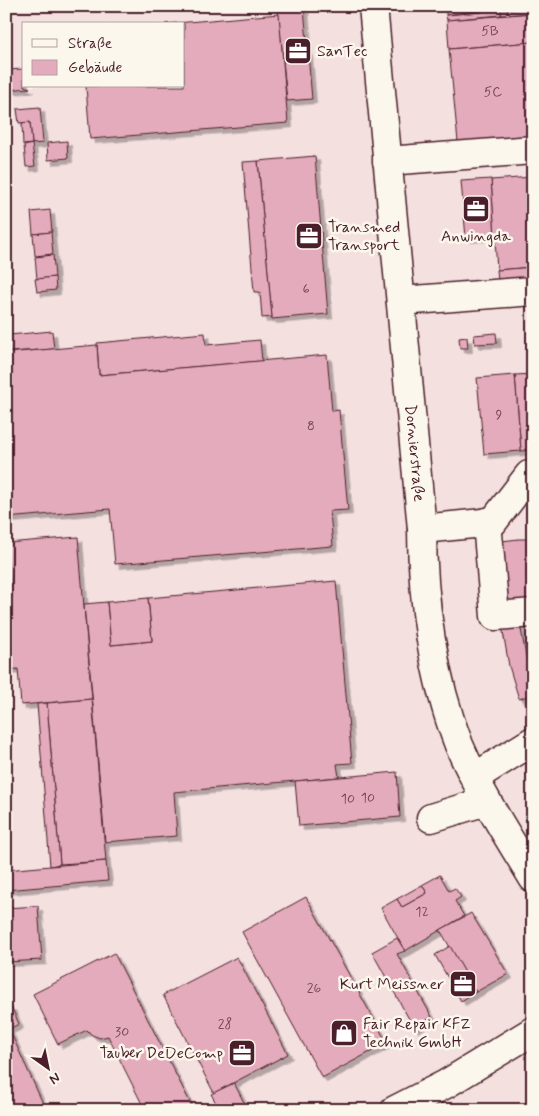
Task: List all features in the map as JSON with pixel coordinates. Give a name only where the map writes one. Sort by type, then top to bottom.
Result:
[{"type":"street","name":"Dornierstraße","points":[[373,6],[422,529],[422,559],[436,674],[459,745],[486,801],[533,878]]},
{"type":"street","points":[[387,161],[533,150]]},
{"type":"street","points":[[400,301],[533,291]]},
{"type":"street","points":[[422,529],[492,522],[530,475],[533,475]]},
{"type":"street","points":[[487,522],[495,616],[533,613]]},
{"type":"street","points":[[475,777],[533,741]]},
{"type":"street","points":[[431,818],[486,801]]},
{"type":"street","points":[[395,1110],[446,1084],[533,1031]]},
{"type":"shaded area","points":[[6,6],[533,6],[533,1110],[6,1110]]},
{"type":"building","points":[[446,6],[503,6],[503,7],[446,15]]},
{"type":"building","points":[[503,6],[533,6],[503,10]]},
{"type":"building","points":[[501,7],[503,10],[533,7],[533,13],[501,15]]},
{"type":"building","points":[[501,7],[501,15],[447,20],[446,15],[482,12],[481,9]]},
{"type":"building","points":[[304,8],[312,99],[287,101],[278,9]]},
{"type":"building","points":[[533,13],[533,42],[449,49],[447,20]]},
{"type":"building","points":[[279,14],[288,123],[90,139],[86,88],[185,88],[185,22]]},
{"type":"building","points":[[533,42],[533,136],[458,142],[449,49]]},
{"type":"building","points":[[22,69],[22,88],[30,88],[6,90],[6,70]]},
{"type":"building","points":[[40,107],[43,143],[32,144],[30,122],[19,123],[17,109]]},
{"type":"building","points":[[30,122],[32,144],[23,145],[22,123]]},
{"type":"building","points":[[67,141],[68,158],[48,160],[47,143]]},
{"type":"building","points":[[32,144],[35,166],[26,167],[24,146]]},
{"type":"building","points":[[315,156],[328,314],[272,319],[258,161]]},
{"type":"building","points":[[258,161],[272,317],[262,318],[260,292],[254,292],[243,162]]},
{"type":"building","points":[[533,177],[533,267],[497,270],[491,180]]},
{"type":"building","points":[[491,179],[495,236],[466,238],[461,181]]},
{"type":"building","points":[[50,210],[52,232],[33,234],[31,212]]},
{"type":"building","points":[[51,232],[53,254],[35,256],[33,234]]},
{"type":"building","points":[[53,255],[55,277],[37,279],[35,257]]},
{"type":"building","points":[[533,267],[533,278],[498,281],[497,270]]},
{"type":"building","points":[[55,277],[56,290],[37,292],[35,279]]},
{"type":"building","points":[[52,331],[54,349],[10,352],[9,335]]},
{"type":"building","points":[[205,333],[206,345],[260,340],[262,361],[99,375],[97,343]]},
{"type":"building","points":[[496,333],[497,343],[475,344],[474,335]]},
{"type":"building","points":[[467,337],[468,348],[460,348],[459,338]]},
{"type":"building","points":[[97,345],[99,375],[327,355],[332,411],[339,410],[348,510],[330,511],[333,546],[115,564],[110,509],[6,518],[6,353]]},
{"type":"building","points":[[533,374],[533,450],[521,451],[515,375]]},
{"type":"building","points":[[515,375],[521,451],[484,454],[477,378]]},
{"type":"building","points":[[78,537],[92,699],[21,705],[18,669],[6,670],[6,598],[12,598],[7,543]]},
{"type":"building","points":[[533,539],[533,605],[508,607],[501,541]]},
{"type":"building","points":[[336,581],[352,763],[337,764],[339,777],[174,792],[177,836],[105,842],[84,604],[107,602],[111,645],[152,641],[148,598]]},
{"type":"building","points":[[148,598],[152,641],[111,645],[107,602]]},
{"type":"building","points":[[520,624],[533,694],[519,699],[509,666],[502,626]]},
{"type":"building","points":[[92,699],[106,861],[60,864],[47,703]]},
{"type":"building","points":[[47,703],[60,864],[50,866],[37,704]]},
{"type":"building","points":[[397,772],[400,817],[299,826],[295,781]]},
{"type":"building","points":[[106,861],[108,881],[6,890],[6,870]]},
{"type":"building","points":[[440,875],[449,891],[455,888],[461,897],[455,901],[464,916],[405,951],[381,908],[397,899],[402,907],[427,893],[422,885]]},
{"type":"building","points":[[422,885],[427,893],[402,907],[397,899]]},
{"type":"building","points":[[306,897],[387,1043],[322,1078],[242,932]]},
{"type":"building","points":[[38,906],[42,960],[6,962],[6,908]]},
{"type":"building","points":[[471,913],[508,974],[476,992],[440,930]]},
{"type":"building","points":[[397,938],[405,951],[397,954],[432,1017],[414,1028],[372,952]]},
{"type":"building","points":[[450,946],[476,992],[461,1001],[435,955]]},
{"type":"building","points":[[114,953],[194,1110],[145,1110],[108,1036],[100,1038],[92,1035],[87,1030],[58,1044],[33,994]]},
{"type":"building","points":[[237,957],[288,1054],[214,1093],[163,995]]},
{"type":"building","points":[[11,1006],[19,1024],[9,1029],[46,1110],[6,1110],[6,1008]]},
{"type":"building","points":[[234,1083],[248,1110],[220,1110],[211,1094]]},
{"type":"place","name":"SanTec","points":[[298,51]]},
{"type":"place","name":"Anwingda","points":[[476,209]]},
{"type":"place","name":"Transmed Transport","points":[[309,236]]},
{"type":"place","name":"Kurt Meissner","points":[[463,984]]},
{"type":"place","name":"Fair Repair KFZ Technik GmbH","points":[[344,1033]]},
{"type":"place","name":"Tauber DeDeComp","points":[[242,1053]]}]
